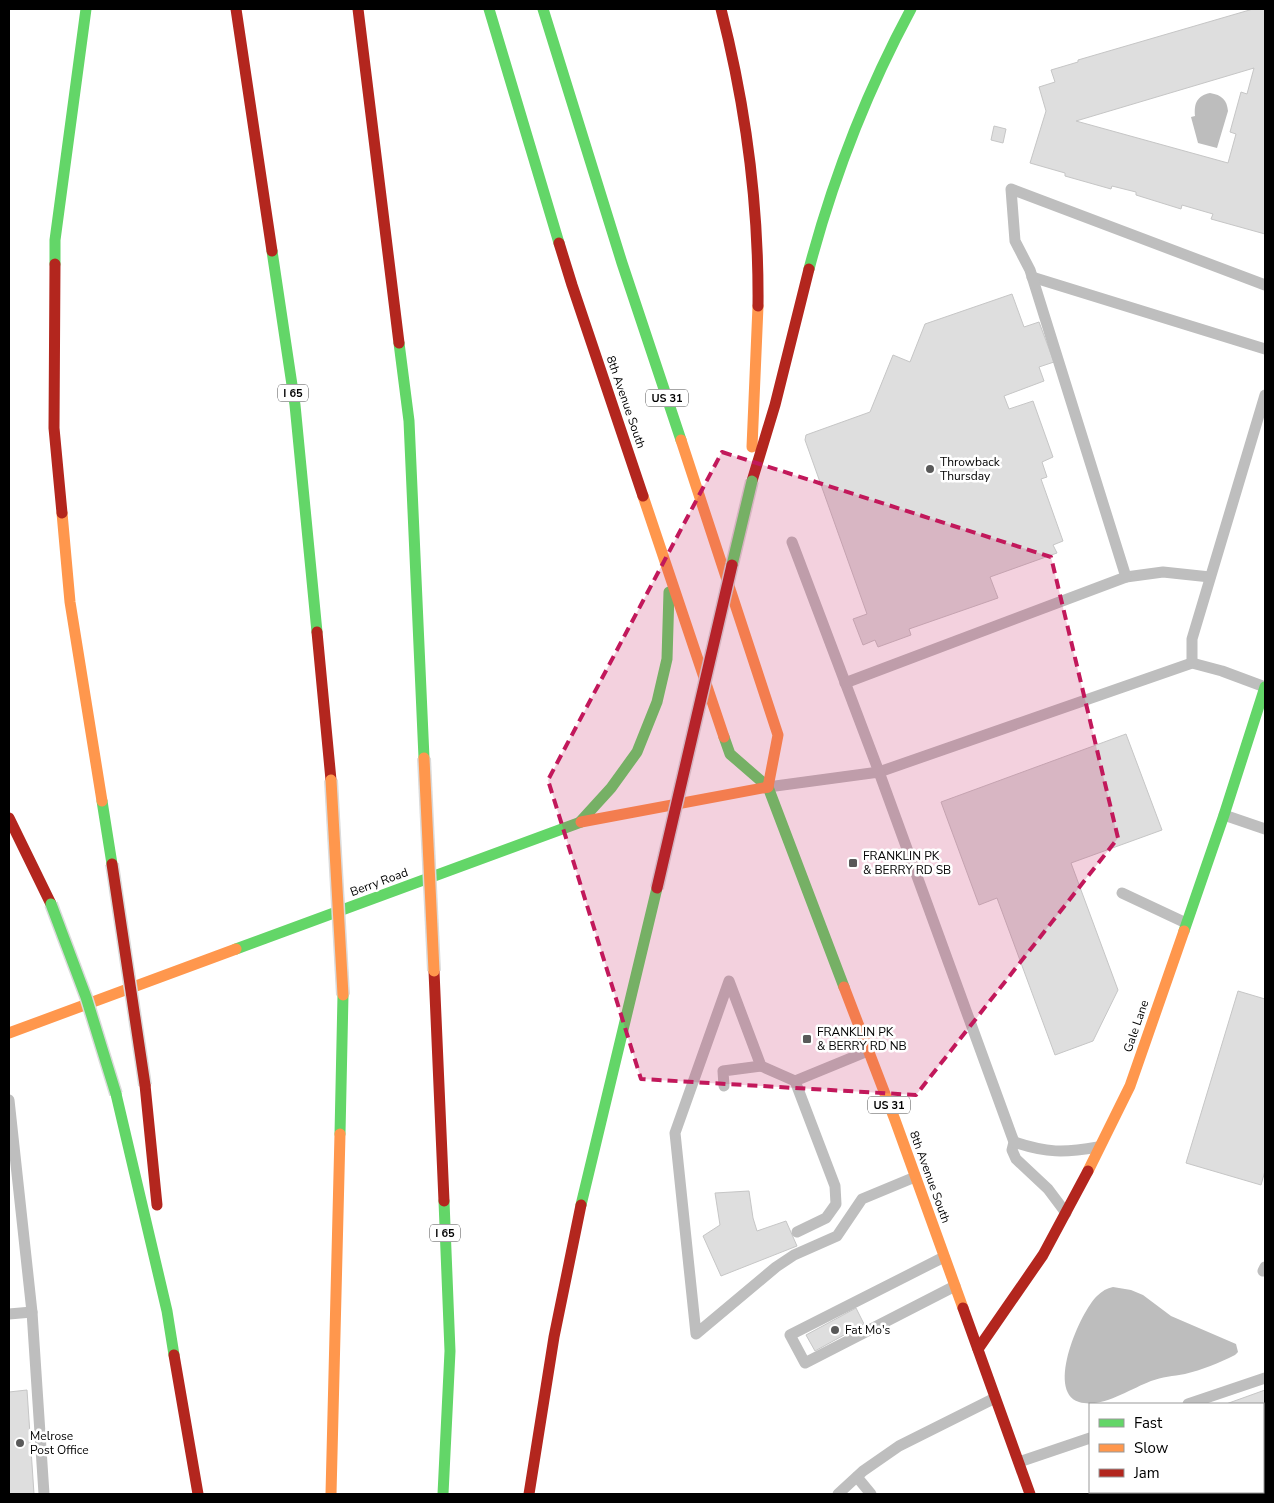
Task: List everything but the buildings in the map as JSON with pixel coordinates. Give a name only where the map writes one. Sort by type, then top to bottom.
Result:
[{"type":"main road","points":[[86,9],[55,240],[54,428],[70,602],[145,1085],[167,1311]]},
{"type":"main road","name":"I 65","points":[[236,9],[295,405],[331,780],[343,995],[331,1494]]},
{"type":"main road","name":"I 65","points":[[358,9],[409,421],[450,1351],[443,1494]]},
{"type":"main road","name":"8th Avenue South","points":[[489,9],[572,285],[730,754],[768,787],[915,1177],[1030,1494]]},
{"type":"main road","name":"US 31","points":[[543,9],[622,264],[778,735],[768,787]]},
{"type":"main road","points":[[722,9],[732,49],[747,132],[756,219],[759,300],[753,392],[752,481]]},
{"type":"main road","points":[[529,1494],[544,1395],[564,1286],[587,1181],[752,481],[778,396],[815,245],[837,175],[858,119],[911,9]]},
{"type":"main road","points":[[580,822],[611,788],[637,752],[658,702],[666,659],[670,576]]},
{"type":"main road","name":"Gale Lane","points":[[978,1349],[1043,1255],[1130,1086],[1224,815],[1265,687]]},
{"type":"main road","name":"Berry Road","points":[[9,1033],[580,822],[768,787]]},
{"type":"main road","points":[[9,818],[51,904],[86,997],[116,1094],[167,1311],[198,1494]]},
{"type":"lane","points":[[1126,577],[1030,270],[1015,241],[1011,189],[1265,285]]},
{"type":"lane","points":[[1032,277],[1265,349]]},
{"type":"lane","points":[[1192,663],[1192,639],[1265,395]]},
{"type":"lane","points":[[792,542],[879,772],[1014,1142],[1012,1150],[1016,1159],[1048,1189],[1066,1213]]},
{"type":"lane","points":[[845,683],[1126,577],[1163,572],[1210,577]]},
{"type":"lane","points":[[768,787],[879,772],[1192,663],[1222,671],[1265,687]]},
{"type":"lane","points":[[1224,815],[1265,829]]},
{"type":"lane","points":[[1122,893],[1186,923]]},
{"type":"lane","points":[[761,1066],[729,981],[675,1133],[696,1334],[776,1267],[794,1255],[836,1236],[862,1199],[915,1177]]},
{"type":"lane","points":[[795,1081],[868,1051]]},
{"type":"lane","points":[[724,1086],[723,1071],[761,1066],[795,1081],[835,1186],[836,1204],[826,1218],[797,1232]]},
{"type":"lane","points":[[9,1100],[32,1312],[44,1494]]},
{"type":"lane","points":[[1014,1142],[1032,1148],[1055,1152],[1099,1147]]},
{"type":"lane","points":[[944,1257],[790,1335],[805,1363],[955,1286]]},
{"type":"lane","points":[[9,1314],[32,1312]]},
{"type":"lane","points":[[1191,1403],[1265,1378]]},
{"type":"lane","points":[[838,1494],[863,1471],[899,1446],[995,1398]]},
{"type":"lane","points":[[1018,1462],[1089,1438]]},
{"type":"lane","points":[[857,1477],[871,1494]]},
{"type":"highlighted area","points":[[722,452],[1051,557],[1118,838],[916,1095],[641,1079],[548,780]]},
{"type":"shaded area","points":[[1210,93],[1218,95],[1223,99],[1228,111],[1217,148],[1198,143],[1191,117],[1195,116],[1195,107],[1199,98]]},
{"type":"shaded area","points":[[1113,1287],[1131,1290],[1143,1295],[1171,1316],[1236,1344],[1238,1352],[1229,1358],[1204,1368],[1143,1384],[1106,1401],[1097,1403],[1079,1402],[1069,1395],[1065,1383],[1069,1350],[1075,1333],[1090,1304],[1101,1293]]},
{"type":"traffic: fast","points":[[55,264],[55,240],[86,9]]},
{"type":"traffic: fast","points":[[489,9],[559,243]]},
{"type":"traffic: fast","points":[[543,9],[622,263],[681,440]]},
{"type":"traffic: fast","points":[[809,269],[818,235],[852,136],[880,71],[911,9]]},
{"type":"traffic: fast","points":[[272,251],[295,405],[317,632]]},
{"type":"traffic: fast","points":[[399,343],[409,421],[424,758]]},
{"type":"traffic: fast","points":[[732,565],[752,481]]},
{"type":"traffic: fast","points":[[580,822],[611,788],[637,752],[657,702],[667,659],[669,592]]},
{"type":"traffic: fast","points":[[1184,931],[1265,687]]},
{"type":"traffic: fast","points":[[724,737],[730,754],[768,787],[844,987]]},
{"type":"traffic: fast","points":[[102,801],[112,864]]},
{"type":"traffic: fast","points":[[236,949],[581,822]]},
{"type":"traffic: fast","points":[[581,1205],[657,888]]},
{"type":"traffic: fast","points":[[51,904],[86,997],[116,1094]]},
{"type":"traffic: fast","points":[[340,1134],[343,995]]},
{"type":"traffic: fast","points":[[116,1094],[167,1311],[174,1355]]},
{"type":"traffic: fast","points":[[443,1494],[450,1351],[444,1201]]},
{"type":"traffic: slow","points":[[752,447],[758,306]]},
{"type":"traffic: slow","points":[[681,440],[778,735],[768,787]]},
{"type":"traffic: slow","points":[[643,496],[724,737]]},
{"type":"traffic: slow","points":[[62,513],[70,602],[102,801]]},
{"type":"traffic: slow","points":[[424,758],[434,971]]},
{"type":"traffic: slow","points":[[331,780],[343,995]]},
{"type":"traffic: slow","points":[[581,822],[768,787]]},
{"type":"traffic: slow","points":[[1088,1171],[1130,1086],[1184,931]]},
{"type":"traffic: slow","points":[[9,1033],[236,949]]},
{"type":"traffic: slow","points":[[844,987],[895,1120],[963,1308]]},
{"type":"traffic: slow","points":[[331,1494],[340,1134]]},
{"type":"traffic: jam","points":[[236,9],[272,251]]},
{"type":"traffic: jam","points":[[358,9],[399,343]]},
{"type":"traffic: jam","points":[[721,9],[744,119],[749,156],[756,231],[758,306]]},
{"type":"traffic: jam","points":[[559,243],[643,496]]},
{"type":"traffic: jam","points":[[55,264],[54,428],[62,513]]},
{"type":"traffic: jam","points":[[752,481],[775,405],[809,269]]},
{"type":"traffic: jam","points":[[657,888],[732,565]]},
{"type":"traffic: jam","points":[[317,632],[331,780]]},
{"type":"traffic: jam","points":[[9,818],[51,904]]},
{"type":"traffic: jam","points":[[112,864],[145,1085]]},
{"type":"traffic: jam","points":[[434,971],[444,1201]]},
{"type":"traffic: jam","points":[[145,1085],[157,1205]]},
{"type":"traffic: jam","points":[[978,1349],[1043,1255],[1088,1171]]},
{"type":"traffic: jam","points":[[529,1494],[554,1337],[581,1205]]},
{"type":"traffic: jam","points":[[963,1308],[1030,1494]]},
{"type":"traffic: jam","points":[[174,1355],[198,1494]]},
{"type":"place","name":"Throwback Thursday","points":[[930,469]]},
{"type":"place","name":"FRANKLIN PK & BERRY RD SB","points":[[853,863]]},
{"type":"place","name":"FRANKLIN PK & BERRY RD NB","points":[[807,1039]]},
{"type":"place","name":"Fat Mo's","points":[[835,1330]]},
{"type":"place","name":"Melrose Post Office","points":[[20,1443]]}]
